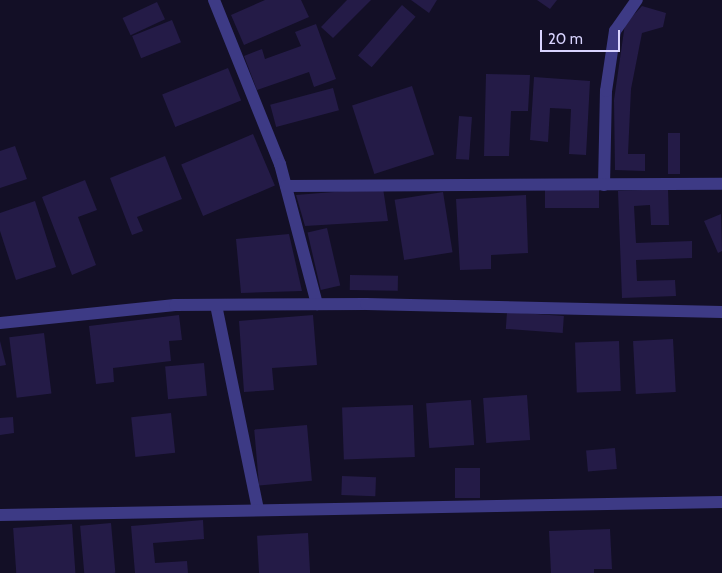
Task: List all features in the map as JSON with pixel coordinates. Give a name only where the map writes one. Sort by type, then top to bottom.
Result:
[{"type":"street","points":[[214,0],[280,164],[317,304]]},
{"type":"street","points":[[604,185],[606,91],[615,31],[636,0]]},
{"type":"street","points":[[286,186],[722,184]]},
{"type":"street","points":[[216,304],[258,510]]},
{"type":"street","points":[[0,323],[175,305],[216,304],[317,304],[722,312]]},
{"type":"street","points":[[0,515],[722,502]]},
{"type":"building","points":[[265,0],[301,0],[309,17],[244,45],[231,15]]},
{"type":"building","points":[[347,0],[371,0],[333,38],[321,27]]},
{"type":"building","points":[[411,0],[437,0],[429,13]]},
{"type":"building","points":[[537,0],[557,0],[550,9]]},
{"type":"building","points":[[157,2],[165,19],[131,35],[123,18]]},
{"type":"building","points":[[402,5],[416,17],[372,67],[358,56]]},
{"type":"building","points":[[642,6],[666,13],[663,27],[642,33],[631,89],[628,154],[645,154],[645,171],[615,170],[614,100],[625,24]]},
{"type":"building","points":[[172,20],[181,42],[141,58],[132,36]]},
{"type":"building","points":[[316,24],[336,79],[314,87],[309,72],[257,90],[244,56],[262,49],[265,59],[301,46],[295,32]]},
{"type":"building","points":[[228,68],[241,100],[175,127],[162,95]]},
{"type":"building","points":[[486,74],[530,75],[528,111],[511,111],[509,156],[484,156]]},
{"type":"building","points":[[534,77],[590,81],[586,155],[569,154],[571,109],[550,108],[548,142],[530,140]]},
{"type":"building","points":[[412,86],[434,154],[374,174],[352,105]]},
{"type":"building","points":[[333,88],[339,110],[276,127],[270,105]]},
{"type":"building","points":[[459,116],[472,117],[469,160],[456,159]]},
{"type":"building","points":[[668,133],[680,133],[680,174],[668,174]]},
{"type":"building","points":[[253,134],[275,186],[203,216],[181,164]]},
{"type":"building","points":[[15,146],[27,179],[0,188],[0,151]]},
{"type":"building","points":[[165,156],[182,199],[137,217],[143,231],[132,235],[110,178]]},
{"type":"building","points":[[85,180],[97,210],[78,217],[96,265],[72,275],[42,197]]},
{"type":"building","points":[[383,188],[388,221],[305,226],[296,195]]},
{"type":"building","points":[[545,189],[599,189],[599,208],[545,208]]},
{"type":"building","points":[[668,189],[669,225],[651,225],[650,205],[634,206],[636,243],[692,241],[692,258],[636,260],[637,281],[675,280],[676,296],[622,298],[618,191]]},
{"type":"building","points":[[443,192],[453,252],[404,260],[395,200]]},
{"type":"building","points":[[526,195],[528,253],[491,255],[491,269],[460,270],[456,199]]},
{"type":"building","points":[[35,201],[56,267],[16,280],[0,231],[0,213]]},
{"type":"building","points":[[721,214],[722,251],[718,253],[704,221]]},
{"type":"building","points":[[327,228],[340,285],[321,290],[308,232]]},
{"type":"building","points":[[289,234],[302,291],[241,293],[236,239]]},
{"type":"building","points":[[350,275],[398,276],[398,291],[350,290]]},
{"type":"building","points":[[507,312],[564,316],[563,333],[506,329]]},
{"type":"building","points":[[179,315],[182,340],[169,341],[171,361],[113,368],[114,382],[96,384],[89,326]]},
{"type":"building","points":[[313,315],[317,365],[272,368],[274,390],[244,392],[239,321]]},
{"type":"building","points":[[44,333],[51,394],[17,398],[9,337]]},
{"type":"building","points":[[673,339],[676,392],[636,394],[633,341]]},
{"type":"building","points":[[0,341],[6,365],[0,366]]},
{"type":"building","points":[[619,341],[621,391],[577,393],[575,343]]},
{"type":"building","points":[[204,363],[207,396],[168,399],[165,366]]},
{"type":"building","points":[[527,395],[530,440],[486,443],[483,398]]},
{"type":"building","points":[[471,400],[474,445],[429,448],[426,403]]},
{"type":"building","points":[[413,405],[415,457],[344,459],[342,407]]},
{"type":"building","points":[[171,413],[175,453],[135,457],[131,417]]},
{"type":"building","points":[[13,417],[14,433],[0,435],[0,418]]},
{"type":"building","points":[[307,425],[312,481],[259,485],[254,430]]},
{"type":"building","points":[[615,448],[617,469],[588,471],[586,451]]},
{"type":"building","points":[[455,468],[480,468],[480,498],[455,498]]},
{"type":"building","points":[[342,476],[376,477],[375,496],[341,495]]},
{"type":"building","points":[[203,520],[204,539],[153,543],[155,563],[187,561],[188,573],[135,573],[131,526]]},
{"type":"building","points":[[111,523],[115,573],[84,573],[80,526]]},
{"type":"building","points":[[72,524],[75,573],[16,573],[13,528]]},
{"type":"building","points":[[610,529],[612,569],[594,569],[594,573],[551,573],[549,531]]},
{"type":"building","points":[[308,533],[310,573],[259,573],[257,536]]}]
